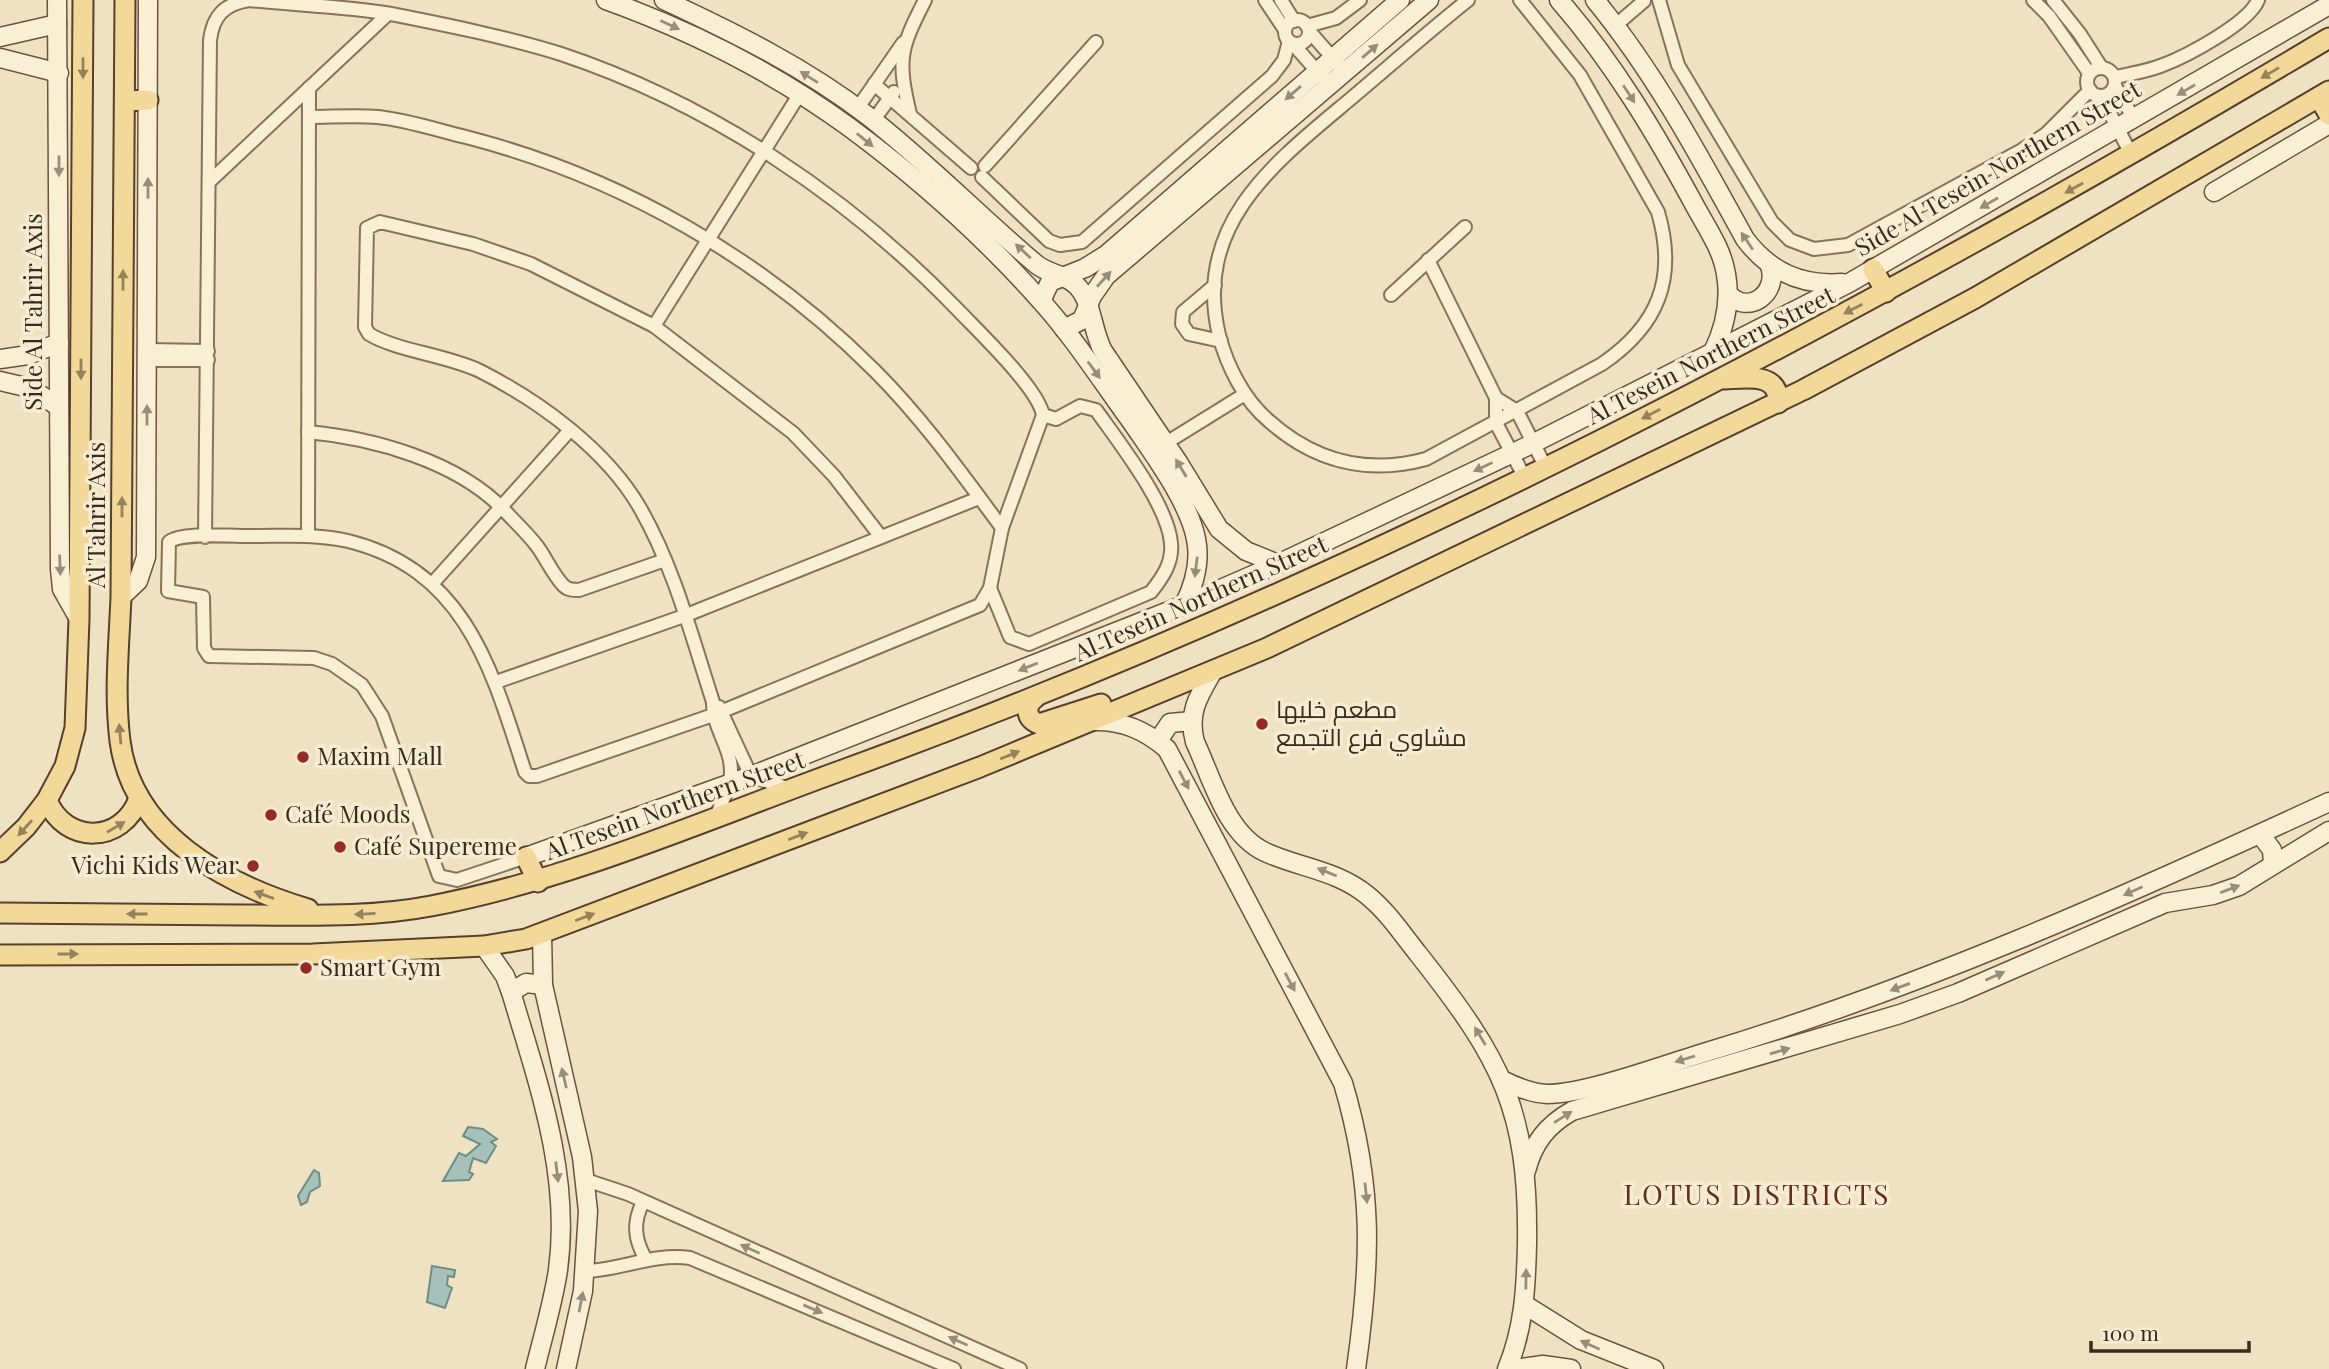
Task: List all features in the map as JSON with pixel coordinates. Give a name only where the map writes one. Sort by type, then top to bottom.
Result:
[{"type":"main road","name":"Al Tahrir Axis","points":[[0,852],[26,827],[47,800],[65,766],[75,728],[79,619],[83,0]]},
{"type":"main road","name":"Al Tahrir Axis","points":[[125,0],[121,597],[117,680],[120,743],[139,798],[185,849],[227,878],[264,896],[329,915]]},
{"type":"main road","name":"Al Tesein Northern Street","points":[[0,913],[329,915],[402,911],[538,883],[1035,698],[1251,606],[1546,468],[1886,292],[2132,156],[2329,38]]},
{"type":"main road","points":[[0,955],[313,954],[484,946],[542,933],[980,767],[1093,721],[1213,671],[1443,566],[1778,403],[1975,298],[2324,94],[2329,115]]},
{"type":"main road","points":[[125,101],[148,100]]},
{"type":"main road","points":[[1873,269],[1886,292]]},
{"type":"main road","points":[[1719,379],[1753,377],[1769,381],[1775,387],[1778,403]]},
{"type":"main road","points":[[1035,698],[1029,704],[1029,717],[1035,723],[1044,724],[1128,695],[1154,695]]},
{"type":"main road","points":[[47,800],[61,822],[76,832],[94,835],[111,831],[126,821],[139,798]]},
{"type":"main road","points":[[526,857],[538,883]]},
{"type":"street","name":"Side Al Tahrir Axis","points":[[57,0],[60,569],[62,589],[79,619]]},
{"type":"street","points":[[121,597],[138,581],[146,557],[148,0]]},
{"type":"street","points":[[205,537],[210,40],[212,25],[220,12],[233,3],[249,0],[388,14],[519,43],[617,75],[764,151],[872,228],[939,290],[1029,390],[1038,401],[1042,415],[1002,528],[990,588],[980,605],[716,709],[532,777],[526,772],[496,682],[471,630],[432,584],[407,565],[380,551],[346,541],[308,536],[205,537],[179,537],[169,542],[167,590],[170,593],[198,594],[203,597],[204,648],[209,656],[314,658],[332,664],[362,685],[382,716],[436,871],[444,879],[457,880],[526,857]]},
{"type":"street","points":[[606,0],[704,40],[849,127],[938,199],[1041,301],[1152,451],[1192,524],[1198,558],[1196,575],[1184,606]]},
{"type":"street","points":[[664,0],[751,42],[857,108],[953,186],[1036,264],[1062,276],[1079,288],[1103,351],[1166,443],[1208,514],[1231,541],[1278,564]]},
{"type":"street","points":[[857,108],[903,43],[925,0]]},
{"type":"street","points":[[1265,0],[1330,86]]},
{"type":"street","points":[[874,84],[979,170],[1049,241],[1060,245],[1082,242],[1272,76],[1284,60],[1290,34],[1281,0]]},
{"type":"street","points":[[1290,34],[1336,18],[1360,0]]},
{"type":"street","points":[[1064,329],[1082,320],[1098,285],[1106,276],[1330,86],[1339,65],[1400,0]]},
{"type":"street","points":[[1041,301],[1050,282],[1085,268],[1106,255],[1318,72],[1339,65],[1429,0]]},
{"type":"street","points":[[1468,0],[1269,170],[1240,206],[1220,252],[1215,285],[1221,341],[1245,394],[1264,417],[1287,437],[1312,452],[1340,462],[1370,467],[1400,467],[1426,459],[1496,423],[1623,350],[1641,332],[1663,287],[1667,262],[1665,236],[1658,212],[1613,128],[1580,75],[1530,8],[1520,0]]},
{"type":"street","points":[[1603,58],[1617,50],[1620,31],[1644,0],[1657,0],[1678,65],[1772,222],[1790,240],[1814,248],[1848,245],[2022,150],[2046,134],[2095,93],[2110,93],[2115,81]]},
{"type":"street","points":[[2032,0],[2095,70],[2110,70],[2134,120]]},
{"type":"street","points":[[2053,0],[2080,34],[2095,70]]},
{"type":"street","points":[[2115,81],[2184,56],[2238,23],[2258,0]]},
{"type":"street","points":[[1566,3],[1664,148],[1721,254],[1728,294],[1727,314],[1713,352]]},
{"type":"street","points":[[1604,3],[1687,133],[1745,239],[1770,266],[1821,285],[1849,283]]},
{"type":"street","name":"Side Al Tesein Northern Street","points":[[526,857],[751,776],[1184,606],[1278,564],[1534,443],[1849,283],[2118,130],[2329,5]]},
{"type":"street","points":[[209,182],[388,14]]},
{"type":"street","points":[[0,37],[57,24]]},
{"type":"street","points":[[1290,34],[1304,42],[1308,29]]},
{"type":"street","points":[[1308,29],[1339,65]]},
{"type":"street","points":[[979,170],[1096,42]]},
{"type":"street","points":[[903,43],[902,80],[910,114]]},
{"type":"street","points":[[0,58],[59,73]]},
{"type":"street","points":[[886,66],[902,80]]},
{"type":"street","points":[[2095,70],[2087,82],[2132,156]]},
{"type":"street","points":[[873,121],[902,80]]},
{"type":"street","points":[[308,536],[309,88]]},
{"type":"street","points":[[654,326],[799,95]]},
{"type":"street","points":[[1305,109],[1320,125]]},
{"type":"street","points":[[309,117],[394,119],[512,149],[596,180],[643,202],[709,239],[768,278],[858,354],[932,434],[1002,528]]},
{"type":"street","points":[[2214,192],[2329,124]]},
{"type":"street","points":[[1285,126],[1300,142]]},
{"type":"street","points":[[716,817],[729,784],[730,763],[716,709],[665,560],[639,506],[606,464],[570,430],[514,391],[478,370],[369,334],[365,327],[366,231],[370,225],[380,222],[446,238],[531,264],[654,326],[793,433],[834,476],[881,537]]},
{"type":"street","points":[[1391,295],[1465,227]]},
{"type":"street","points":[[1428,260],[1496,398],[1496,423],[1525,478]]},
{"type":"street","points":[[1728,294],[1741,302],[1749,303],[1764,296],[1772,282],[1770,266]]},
{"type":"street","points":[[1215,285],[1183,312],[1182,324],[1189,334],[1221,341]]},
{"type":"street","points":[[0,359],[28,355],[59,343]]},
{"type":"street","points":[[147,355],[208,355]]},
{"type":"street","points":[[0,381],[30,388],[59,407]]},
{"type":"street","points":[[1166,443],[1245,394]]},
{"type":"street","points":[[1496,398],[1517,411],[1546,468]]},
{"type":"street","points":[[990,588],[1010,637],[1029,643],[1151,592],[1163,578],[1170,561],[1171,543],[1167,525],[1135,466],[1096,410],[1080,406],[1056,419],[1042,415]]},
{"type":"street","points":[[432,584],[570,430]]},
{"type":"street","points":[[308,432],[382,444],[466,482],[501,507],[536,545],[562,584],[570,590],[579,590],[665,560]]},
{"type":"street","points":[[496,682],[684,616],[979,498]]},
{"type":"street","points":[[1192,524],[1208,514]]},
{"type":"street","points":[[1213,671],[1196,701],[1192,721],[1195,742],[1230,818],[1242,835],[1265,852],[1344,879],[1381,908],[1475,1027],[1502,1080],[1517,1120],[1526,1171],[1525,1305],[1518,1339],[1507,1369]]},
{"type":"street","points":[[716,709],[751,776],[790,789]]},
{"type":"street","points":[[1093,721],[1128,725],[1158,741],[1176,764],[1346,1093],[1364,1174],[1369,1235],[1366,1297],[1356,1369]]},
{"type":"street","points":[[1158,741],[1170,723],[1192,721]]},
{"type":"street","points":[[1502,1080],[1530,1092],[1561,1093],[1711,1051],[1959,965],[2192,865],[2329,802]]},
{"type":"street","points":[[1526,1171],[1537,1142],[1546,1129],[1572,1111],[1900,1014],[2154,907],[2189,897],[2227,891],[2251,880],[2329,831]]},
{"type":"street","points":[[2260,834],[2272,850],[2273,864]]},
{"type":"street","points":[[2189,897],[2185,877],[2192,865]]},
{"type":"street","points":[[542,933],[542,985],[586,1180],[585,1271],[566,1369]]},
{"type":"street","points":[[484,946],[505,976],[511,992],[549,1123],[559,1192],[558,1271],[535,1369]]},
{"type":"street","points":[[511,992],[526,983],[542,985]]},
{"type":"street","points":[[586,1180],[643,1202],[1020,1369]]},
{"type":"street","points":[[643,1202],[635,1224],[636,1236],[645,1258]]},
{"type":"street","points":[[585,1271],[611,1268],[645,1258],[668,1256],[701,1261],[954,1369]]},
{"type":"street","points":[[1525,1305],[1581,1340],[1654,1369]]},
{"type":"street","points":[[1515,1369],[1543,1365],[1571,1369]]},
{"type":"water","points":[[468,1127],[483,1129],[497,1139],[491,1142],[496,1146],[486,1163],[473,1158],[469,1172],[473,1174],[469,1180],[443,1181],[459,1153],[466,1156],[480,1144],[463,1136]]},
{"type":"water","points":[[314,1170],[319,1173],[320,1186],[310,1192],[307,1202],[301,1205],[298,1196]]},
{"type":"water","points":[[432,1266],[455,1270],[454,1277],[448,1276],[447,1285],[452,1288],[445,1308],[427,1302]]},
{"type":"place","name":"مطعم خليها مشاوي فرع التجمع","points":[[1262,724]]},
{"type":"place","name":"Maxim Mall","points":[[303,757]]},
{"type":"place","name":"Café Moods","points":[[271,815]]},
{"type":"place","name":"Café Supereme","points":[[340,847]]},
{"type":"place","name":"Vichi Kids Wear","points":[[253,866]]},
{"type":"place","name":"Smart Gym","points":[[306,968]]},
{"type":"district","name":"LOTUS DISTRICTS","points":[[1757,1195]]}]
